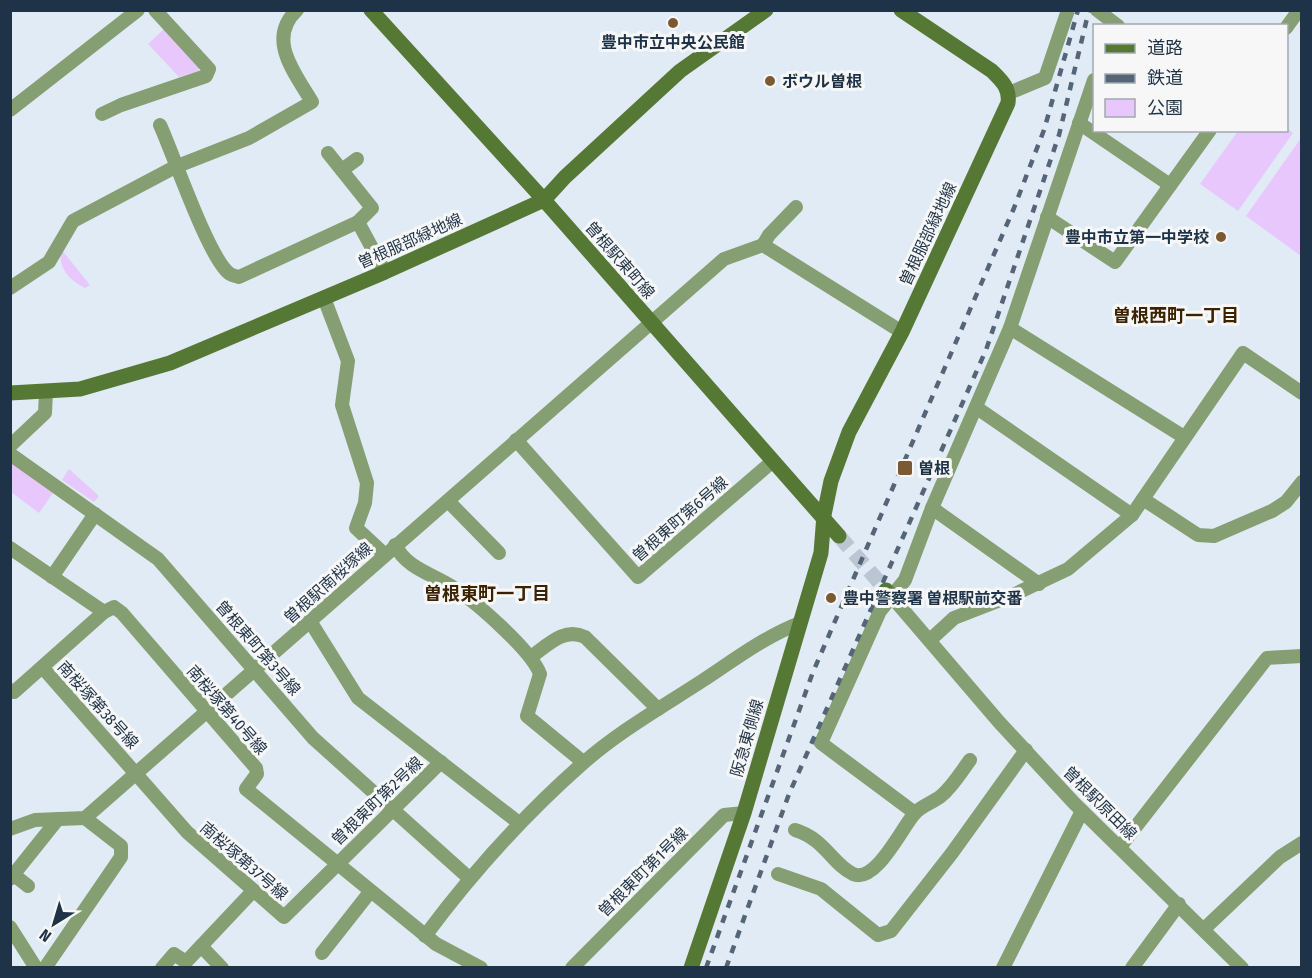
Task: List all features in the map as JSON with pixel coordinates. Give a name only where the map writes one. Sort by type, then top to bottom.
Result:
[{"type":"street","points":[[10,110],[138,10]]},
{"type":"street","points":[[102,114],[121,105],[206,76],[209,69],[155,10]]},
{"type":"street","points":[[10,288],[49,262],[73,221],[175,167],[249,138],[312,102],[290,64],[282,39],[283,27],[297,10]]},
{"type":"street","name":"曽根駅東町線","points":[[371,10],[544,200],[773,461],[824,515],[839,536]]},
{"type":"street","name":"曽根服部緑地線","points":[[10,393],[46,392],[98,385],[170,363],[385,272],[544,200],[565,177],[680,71],[766,10]]},
{"type":"street","points":[[901,10],[992,71],[1003,81],[1009,93],[1045,78],[1068,10]]},
{"type":"street","points":[[1097,10],[1113,24]]},
{"type":"street","points":[[1288,26],[1299,10]]},
{"type":"street","points":[[915,813],[821,743],[889,593],[904,580],[932,508],[977,408],[1010,328],[1093,85]]},
{"type":"street","name":"曽根服部緑地線","points":[[824,515],[831,482],[849,432],[902,332],[1004,115],[1009,93]]},
{"type":"street","points":[[1079,123],[1170,185]]},
{"type":"street","points":[[160,125],[171,150],[175,167],[215,252],[230,274],[239,277],[358,222],[372,208],[328,153]]},
{"type":"street","points":[[1047,217],[1115,262],[1209,132]]},
{"type":"street","points":[[342,170],[357,159]]},
{"type":"street","points":[[796,207],[769,235],[763,245],[902,332]]},
{"type":"street","points":[[358,222],[385,272]]},
{"type":"street","name":"曽根駅南桜塚線","points":[[85,818],[724,259],[763,245]]},
{"type":"street","points":[[324,298],[348,361],[342,405],[367,483],[365,503],[356,528],[406,562],[426,570],[457,590],[531,657],[540,674],[527,716],[583,762]]},
{"type":"street","points":[[1010,328],[1184,437]]},
{"type":"street","points":[[930,639],[954,618],[1039,584],[1068,569],[1132,515],[1243,353],[1302,393]]},
{"type":"street","points":[[10,446],[45,413],[46,392]]},
{"type":"street","points":[[977,408],[1132,515]]},
{"type":"street","name":"曽根東町第6号線","points":[[516,440],[638,577],[773,461]]},
{"type":"street","name":"曽根東町第3号線","points":[[10,454],[158,559],[314,738],[469,878]]},
{"type":"street","points":[[1286,502],[1302,482]]},
{"type":"street","points":[[1143,499],[1198,535],[1214,536],[1250,522],[1286,502],[1302,500]]},
{"type":"street","points":[[448,501],[499,553]]},
{"type":"street","points":[[932,508],[1039,584]]},
{"type":"street","points":[[52,577],[95,514]]},
{"type":"street","name":"阪急東側線","points":[[691,968],[744,813],[821,553],[824,515]]},
{"type":"street","name":"南桜塚第40号線","points":[[10,548],[104,612],[114,607],[122,613],[256,768],[257,774],[246,789],[425,936],[481,968]]},
{"type":"street","name":"曽根駅原田線","points":[[889,593],[999,722],[1082,810],[1242,968]]},
{"type":"street","name":"南桜塚第38号線","points":[[104,612],[42,668],[136,772]]},
{"type":"street","points":[[310,621],[357,698],[519,823]]},
{"type":"street","points":[[425,936],[469,878],[519,823],[583,762],[658,709],[776,632],[800,623]]},
{"type":"street","points":[[531,657],[561,635],[575,632],[585,637],[658,709]]},
{"type":"street","points":[[1120,847],[1267,658],[1302,656]]},
{"type":"street","points":[[10,690],[14,692],[42,668]]},
{"type":"street","points":[[778,874],[821,889],[878,936],[891,931],[952,853],[1026,750]]},
{"type":"street","points":[[795,830],[819,842],[854,874],[864,875],[875,867],[915,813],[941,796],[970,760]]},
{"type":"street","name":"曽根東町第2号線","points":[[335,864],[441,762]]},
{"type":"street","name":"南桜塚第37号線","points":[[136,772],[187,832],[284,917],[335,864]]},
{"type":"street","points":[[1003,968],[1082,810]]},
{"type":"street","name":"曽根東町第1号線","points":[[572,968],[724,815],[744,813]]},
{"type":"street","points":[[10,829],[35,820],[85,818],[121,846],[121,856],[45,968]]},
{"type":"street","points":[[28,886],[12,877],[58,819]]},
{"type":"street","points":[[1204,929],[1280,857],[1302,843]]},
{"type":"street","points":[[162,968],[174,954],[186,962],[253,891]]},
{"type":"street","points":[[322,952],[370,892]]},
{"type":"street","points":[[1132,968],[1179,904]]},
{"type":"street","points":[[10,927],[36,968]]},
{"type":"street","points":[[201,946],[222,968]]},
{"type":"green space","points":[[164,29],[200,66],[198,71],[179,77],[148,44]]},
{"type":"green space","points":[[1288,129],[1293,133],[1238,211],[1200,184],[1237,132],[1288,132]]},
{"type":"green space","points":[[1301,138],[1301,256],[1246,216]]},
{"type":"green space","points":[[61,249],[90,285],[85,288],[69,277],[61,262]]},
{"type":"green space","points":[[12,463],[53,493],[39,513],[11,492]]},
{"type":"green space","points":[[69,469],[99,496],[94,502],[62,480]]},
{"type":"tunnel","points":[[839,536],[886,590]]},
{"type":"railway","points":[[706,968],[813,672],[1014,208],[1044,130],[1078,10]]},
{"type":"railway","points":[[726,968],[789,794],[986,350],[1059,135],[1089,10]]},
{"type":"place","name":"豊中市立中央公民館","points":[[673,23]]},
{"type":"place","name":"ボウル曽根","points":[[770,81]]},
{"type":"place","name":"豊中市立第一中学校","points":[[1221,237]]},
{"type":"place","name":"曽根","points":[[905,468]]},
{"type":"place","name":"豊中警察署 曽根駅前交番","points":[[831,598]]},
{"type":"district","name":"曽根西町一丁目","points":[[1176,316]]},
{"type":"district","name":"曽根東町一丁目","points":[[487,594]]}]
